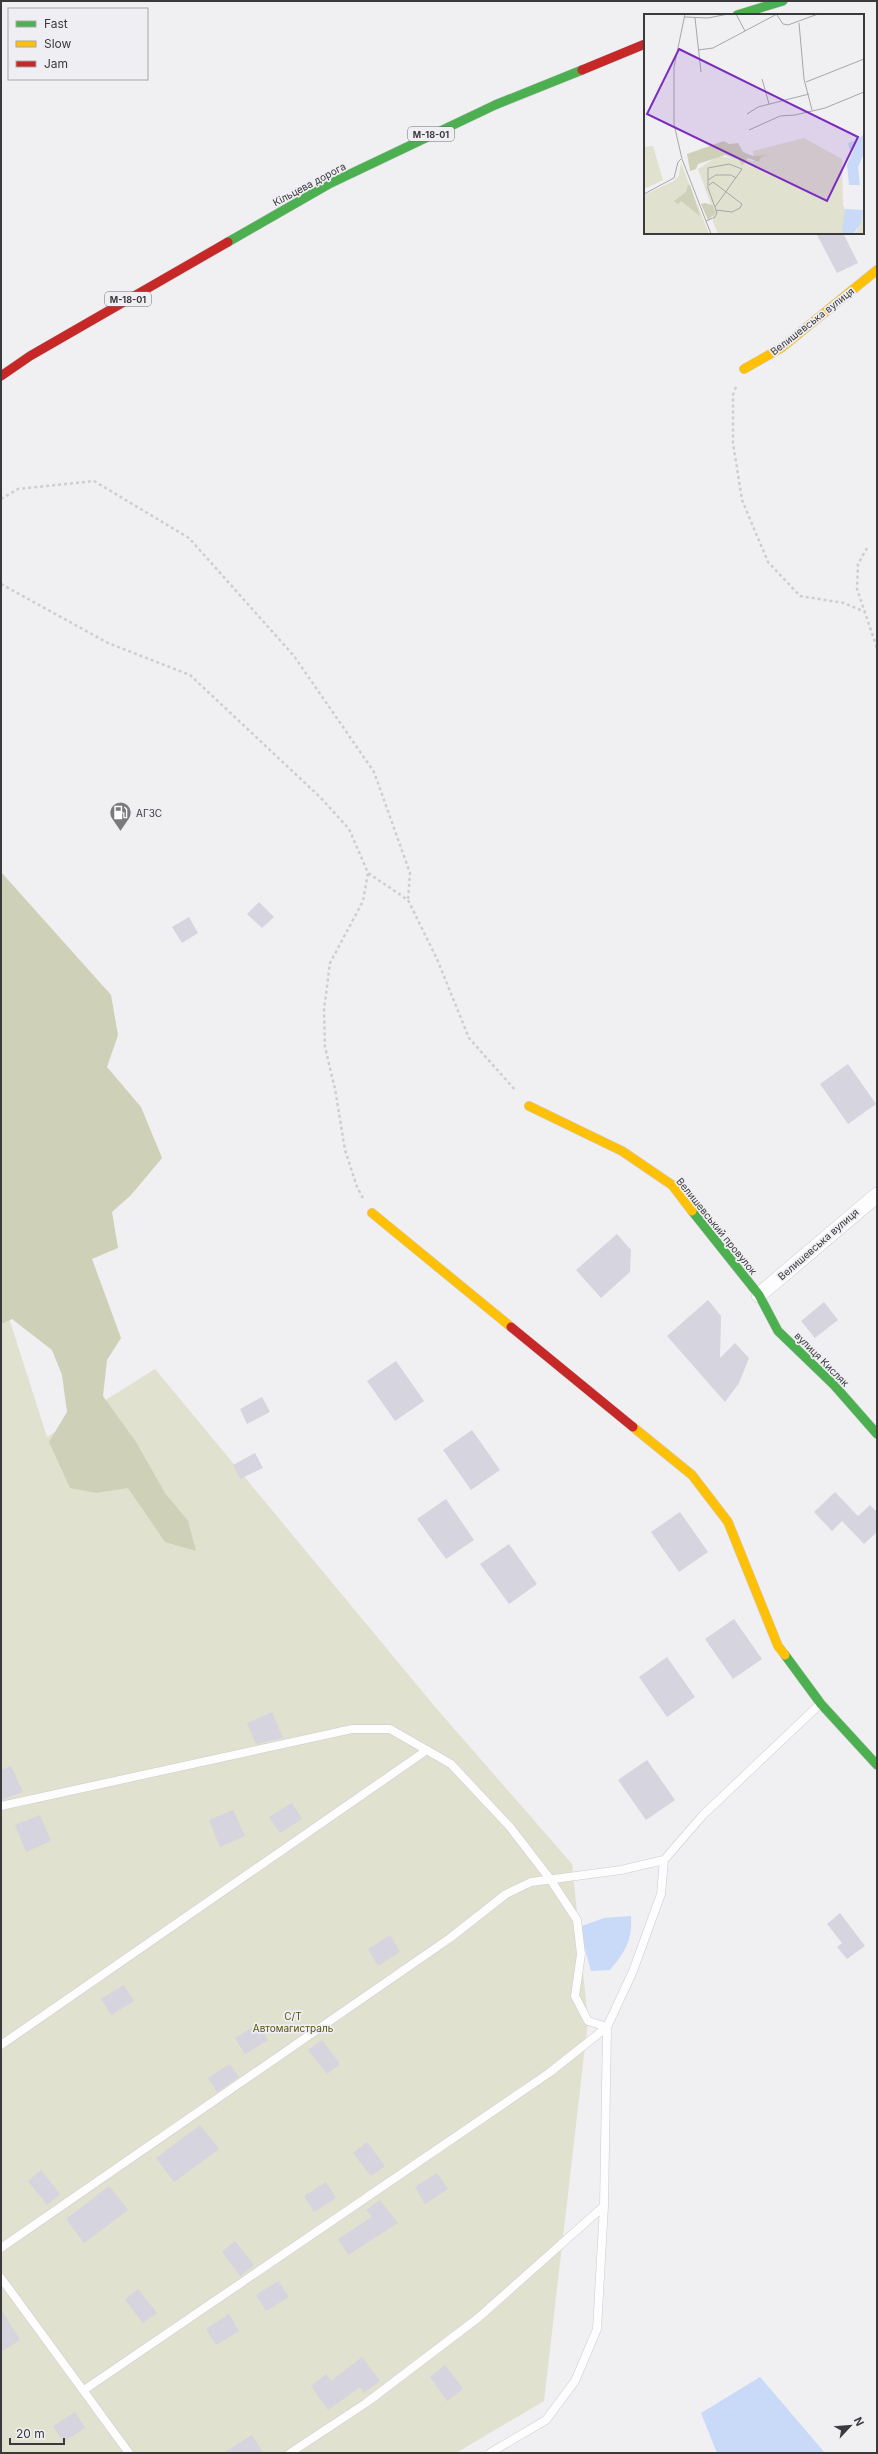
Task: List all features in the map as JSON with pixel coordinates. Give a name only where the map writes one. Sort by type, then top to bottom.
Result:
[{"type":"main road","points":[[740,14],[783,1]]},
{"type":"main road","name":"Кільцева дорога","points":[[1,376],[30,356],[329,184],[495,105],[644,44]]},
{"type":"main road","name":"Велишевська вулиця","points":[[744,369],[781,348],[877,270]]},
{"type":"main road","name":"Велишевський провулок","points":[[529,1106],[622,1151],[672,1185],[759,1295]]},
{"type":"main road","points":[[372,1213],[692,1475],[728,1522],[778,1646],[821,1704],[877,1765]]},
{"type":"main road","name":"вулиця Кисляк","points":[[759,1295],[778,1331],[834,1385],[877,1434]]},
{"type":"street","name":"Велишевська вулиця","points":[[759,1295],[877,1195]]},
{"type":"lane","points":[[490,2453],[546,2420],[575,2381],[597,2329],[604,2206],[607,2027],[632,1971],[661,1894],[664,1860],[703,1815],[821,1704]]},
{"type":"lane","points":[[1,1806],[352,1729],[390,1729],[450,1764],[510,1827],[550,1878],[576,1920],[581,1954],[574,1996],[588,2021],[607,2027]]},
{"type":"lane","points":[[1,2045],[427,1750]]},
{"type":"lane","points":[[1,2248],[450,1938],[506,1894],[531,1882],[550,1878],[621,1870],[664,1860]]},
{"type":"lane","points":[[84,2390],[548,2073],[607,2027]]},
{"type":"lane","points":[[290,2453],[366,2403],[478,2318],[604,2206]]},
{"type":"lane","points":[[1,2278],[129,2453]]},
{"type":"path","points":[[744,369],[733,395],[733,443],[742,500],[768,562],[800,596],[844,603],[864,612]]},
{"type":"path","points":[[1,499],[18,489],[94,481],[189,538],[294,656],[374,772],[410,873],[408,900]]},
{"type":"path","points":[[867,548],[858,564],[857,589],[877,648]]},
{"type":"path","points":[[1,584],[108,643],[190,674],[320,798],[349,829],[368,872],[408,900],[437,959],[469,1038],[529,1106]]},
{"type":"path","points":[[368,872],[363,901],[330,963],[324,1010],[324,1047],[335,1089],[345,1150],[357,1187],[372,1213]]},
{"type":"green space","points":[[1,872],[111,995],[118,1035],[107,1067],[141,1107],[162,1158],[131,1195],[112,1212],[118,1248],[92,1259],[121,1338],[107,1360],[103,1396],[136,1442],[165,1493],[188,1521],[196,1551],[165,1542],[128,1488],[96,1493],[70,1488],[49,1442],[67,1412],[62,1375],[52,1350],[12,1319],[1,1324]]},
{"type":"green space","name":"С/Т Автомагистраль","points":[[1,1293],[47,1437],[155,1369],[436,1708],[572,1864],[588,2021],[544,2401],[456,2453],[1,2453]]},
{"type":"water","points":[[631,1916],[629,1939],[620,1957],[610,1970],[591,1971],[579,1927],[604,1918]]},
{"type":"water","points":[[760,2377],[825,2453],[717,2453],[701,2413]]},
{"type":"building","points":[[817,234],[844,234],[858,263],[837,273]]},
{"type":"building","points":[[259,902],[274,917],[262,928],[247,914]]},
{"type":"building","points":[[189,917],[198,933],[182,943],[172,927]]},
{"type":"building","points":[[848,1064],[876,1104],[848,1124],[820,1084]]},
{"type":"building","points":[[617,1234],[631,1250],[630,1272],[601,1298],[576,1270]]},
{"type":"building","points":[[708,1300],[721,1316],[720,1358],[735,1343],[749,1358],[739,1383],[725,1402],[667,1336]]},
{"type":"building","points":[[824,1302],[838,1320],[815,1338],[801,1321]]},
{"type":"building","points":[[396,1361],[424,1401],[395,1421],[367,1381]]},
{"type":"building","points":[[262,1397],[270,1412],[247,1424],[240,1409]]},
{"type":"building","points":[[472,1430],[500,1470],[471,1490],[443,1450]]},
{"type":"building","points":[[255,1453],[263,1468],[240,1479],[233,1465]]},
{"type":"building","points":[[835,1492],[858,1516],[870,1505],[877,1512],[877,1532],[864,1544],[842,1521],[832,1531],[814,1512]]},
{"type":"building","points":[[446,1499],[474,1540],[446,1559],[417,1519]]},
{"type":"building","points":[[680,1512],[708,1552],[679,1572],[651,1532]]},
{"type":"building","points":[[509,1544],[537,1584],[509,1604],[480,1564]]},
{"type":"building","points":[[734,1619],[762,1659],[733,1679],[705,1639]]},
{"type":"building","points":[[667,1657],[695,1697],[667,1717],[639,1677]]},
{"type":"building","points":[[272,1712],[283,1738],[256,1744],[247,1723]]},
{"type":"building","points":[[647,1760],[675,1800],[646,1820],[618,1780]]},
{"type":"building","points":[[11,1766],[23,1792],[1,1800],[1,1770]]},
{"type":"building","points":[[292,1803],[302,1819],[280,1833],[269,1817]]},
{"type":"building","points":[[233,1810],[245,1836],[220,1847],[209,1820]]},
{"type":"building","points":[[40,1815],[51,1841],[26,1852],[15,1825]]},
{"type":"building","points":[[840,1913],[865,1946],[847,1959],[837,1947],[842,1943],[827,1924]]},
{"type":"building","points":[[390,1935],[400,1952],[378,1966],[368,1949]]},
{"type":"building","points":[[124,1985],[134,2001],[111,2015],[101,1999]]},
{"type":"building","points":[[258,2024],[268,2040],[245,2054],[235,2038]]},
{"type":"building","points":[[322,2040],[340,2064],[327,2074],[308,2050]]},
{"type":"building","points":[[230,2064],[239,2077],[217,2092],[208,2078]]},
{"type":"building","points":[[200,2125],[219,2149],[174,2182],[156,2158]]},
{"type":"building","points":[[367,2142],[385,2166],[371,2176],[353,2153]]},
{"type":"building","points":[[41,2170],[60,2194],[47,2205],[28,2181]]},
{"type":"building","points":[[437,2173],[448,2189],[425,2204],[415,2187]]},
{"type":"building","points":[[326,2182],[336,2198],[314,2212],[304,2196]]},
{"type":"building","points":[[109,2186],[128,2210],[84,2243],[66,2219]]},
{"type":"building","points":[[380,2200],[398,2223],[348,2255],[338,2239],[372,2217],[366,2210]]},
{"type":"building","points":[[235,2241],[254,2265],[240,2276],[222,2252]]},
{"type":"building","points":[[278,2281],[289,2297],[266,2311],[256,2295]]},
{"type":"building","points":[[138,2289],[157,2313],[143,2323],[125,2300]]},
{"type":"building","points":[[1,2309],[20,2340],[1,2352]]},
{"type":"building","points":[[229,2314],[239,2331],[216,2345],[206,2329]]},
{"type":"building","points":[[362,2357],[380,2381],[364,2393],[360,2387],[328,2410],[311,2386],[326,2374],[331,2381]]},
{"type":"building","points":[[445,2365],[463,2389],[447,2401],[430,2377]]},
{"type":"building","points":[[75,2412],[85,2428],[63,2442],[53,2426]]},
{"type":"building","points":[[252,2435],[263,2453],[223,2453]]},
{"type":"traffic: fast","points":[[740,14],[783,1]]},
{"type":"traffic: fast","points":[[228,242],[329,184],[495,105],[582,70]]},
{"type":"traffic: fast","points":[[692,1211],[759,1295],[778,1331],[834,1385],[877,1434]]},
{"type":"traffic: fast","points":[[785,1655],[821,1704],[877,1765]]},
{"type":"traffic: slow","points":[[744,369],[781,348],[877,270]]},
{"type":"traffic: slow","points":[[529,1106],[622,1151],[672,1185],[692,1211]]},
{"type":"traffic: slow","points":[[372,1213],[511,1327]]},
{"type":"traffic: slow","points":[[633,1427],[692,1475],[728,1522],[778,1646],[785,1655]]},
{"type":"traffic: jam","points":[[582,70],[644,44]]},
{"type":"traffic: jam","points":[[1,376],[30,356],[228,242]]},
{"type":"traffic: jam","points":[[511,1327],[633,1427]]},
{"type":"place","name":"АГЗС","points":[[120,832]]}]
